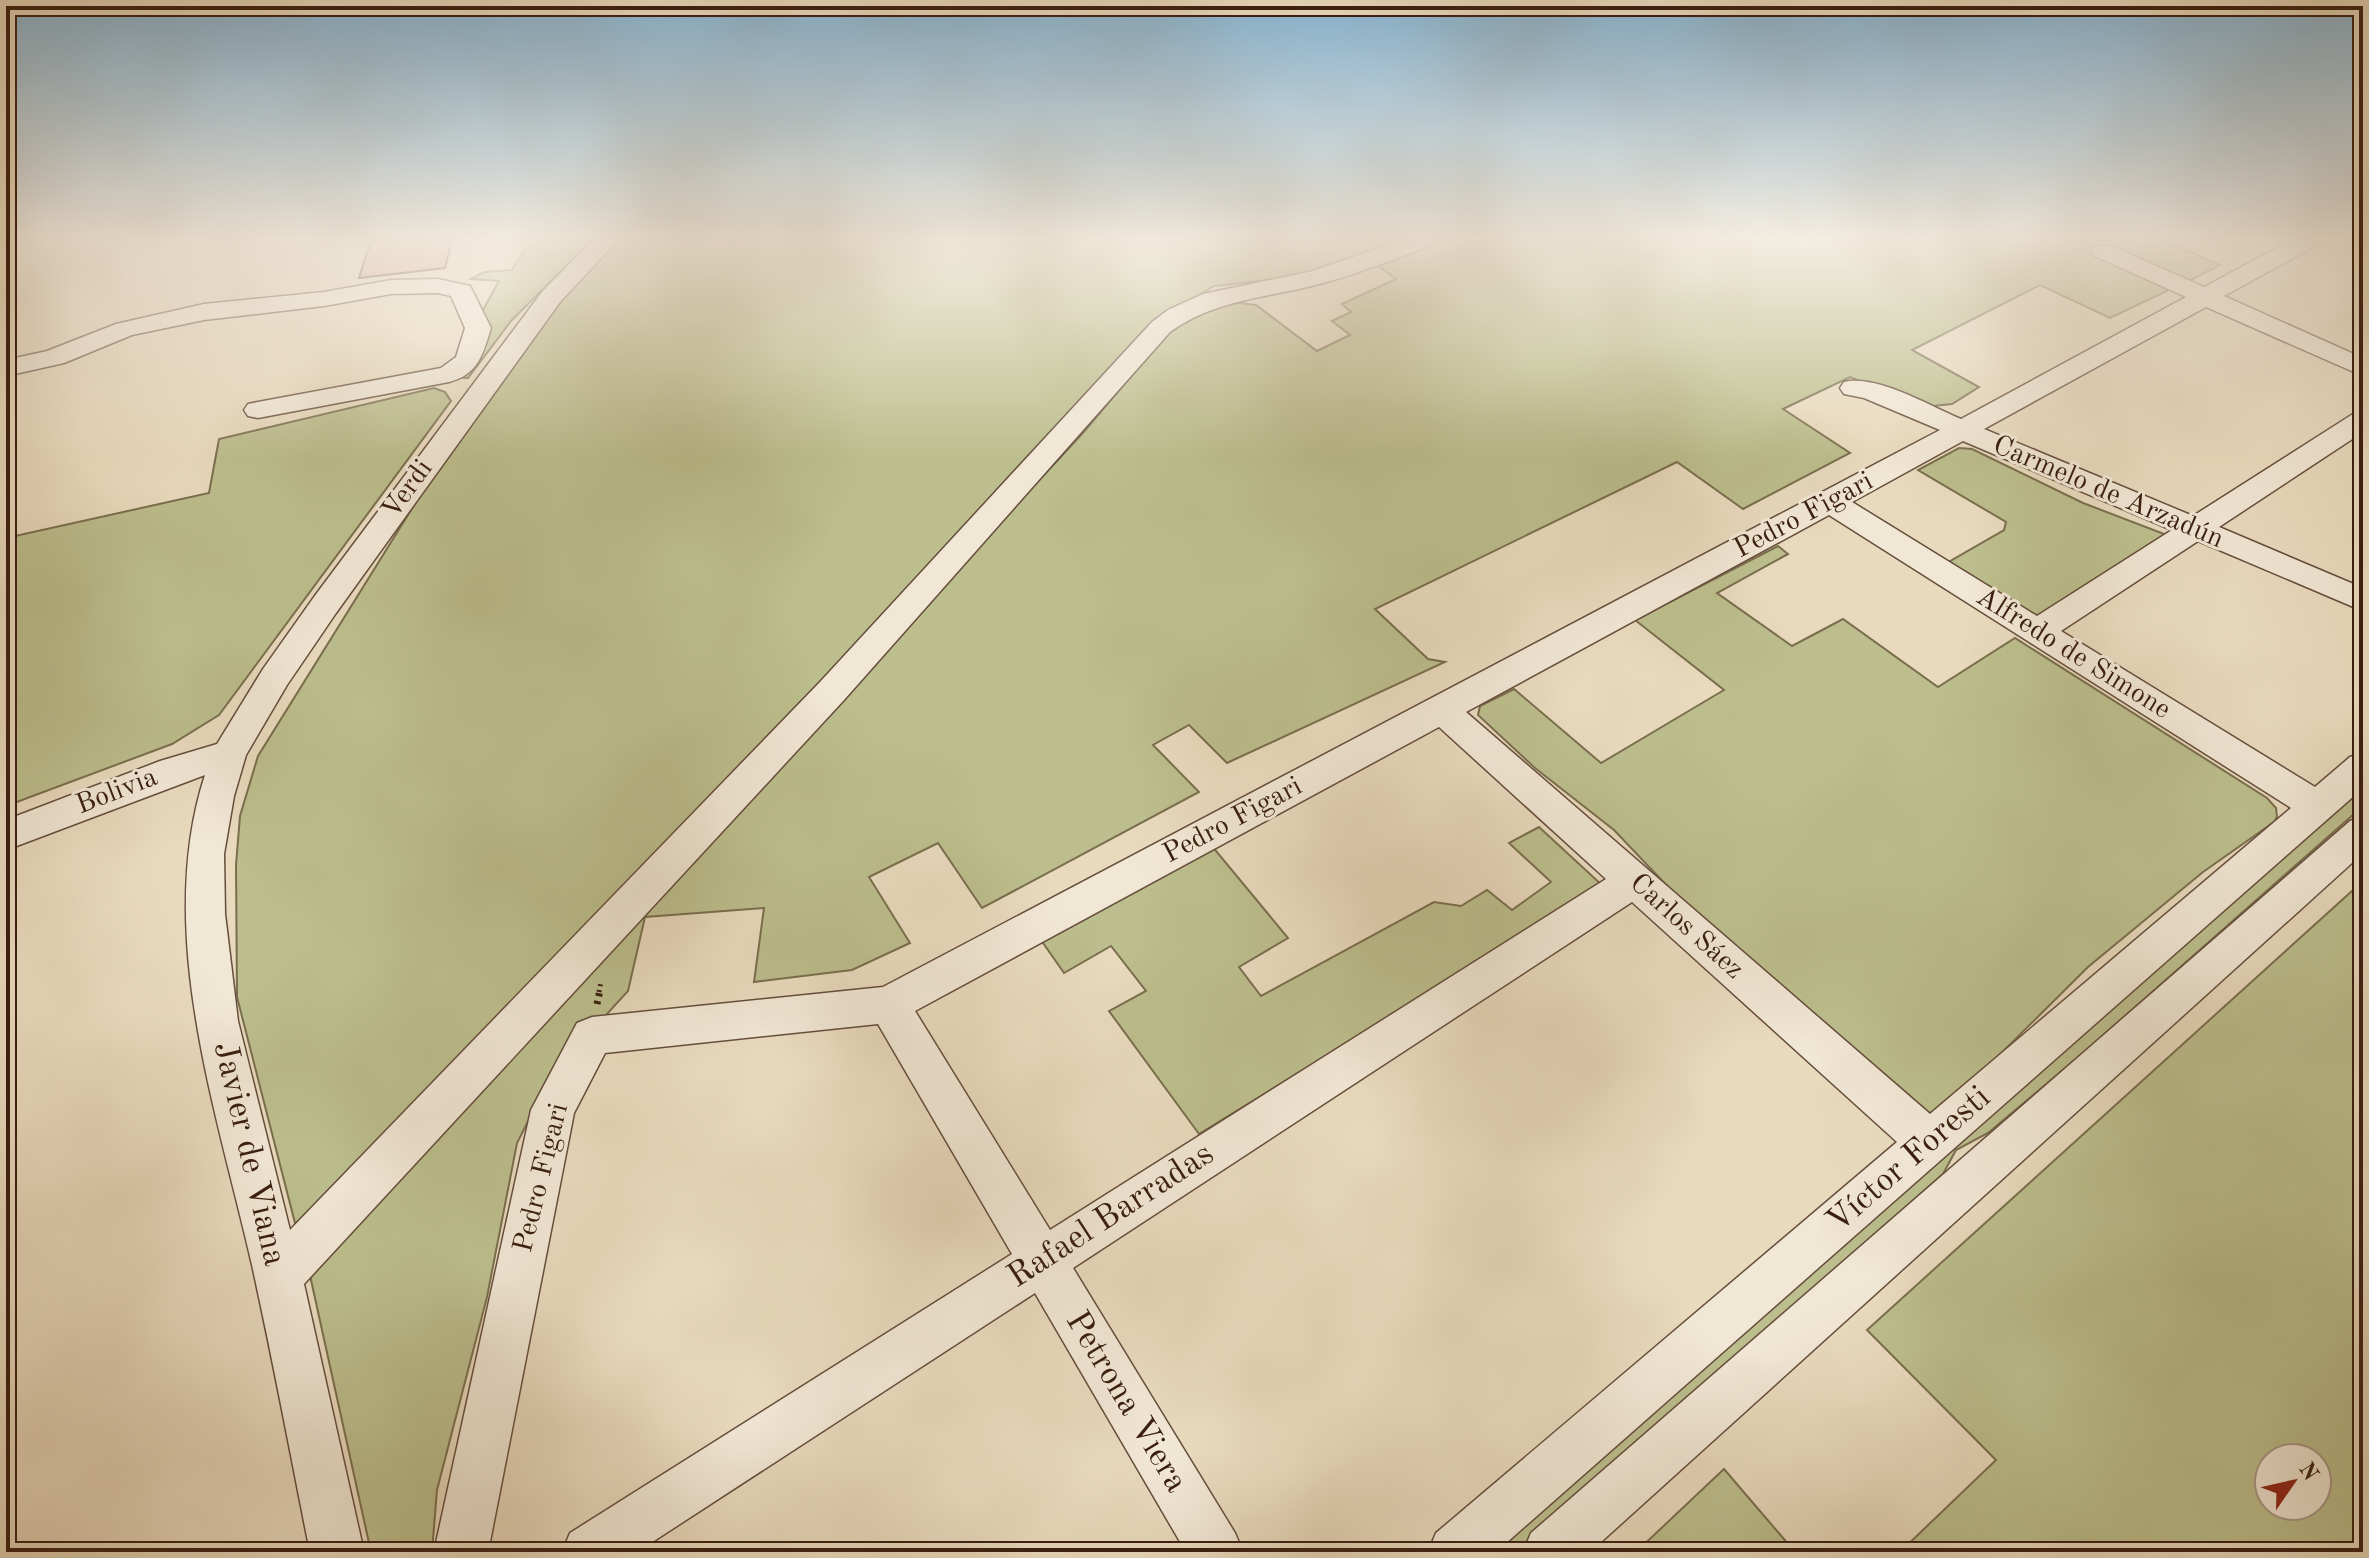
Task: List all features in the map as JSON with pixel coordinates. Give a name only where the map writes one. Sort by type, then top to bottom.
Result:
[{"type":"street","points":[[6,368],[55,357],[125,329],[201,313]]},
{"type":"street","points":[[258,410],[449,374],[468,361],[478,328],[471,313]]},
{"type":"street","name":"Verdi","points":[[229,754],[275,677],[445,438],[539,313]]},
{"type":"street","points":[[278,1277],[832,691],[1161,327],[1179,313]]},
{"type":"street","name":"Pedro Figari","points":[[461,1552],[553,1110],[592,1036],[889,1005],[1830,502],[2175,313]]},
{"type":"street","points":[[2238,313],[2363,368]]},
{"type":"street","points":[[6,390],[55,357]]},
{"type":"street","name":"Carmelo de Arzadún","points":[[1853,388],[1871,391],[2363,600]]},
{"type":"street","points":[[2038,631],[2363,420]]},
{"type":"street","name":"Alfredo de Simone","points":[[1830,502],[2316,806]]},
{"type":"street","name":"Carlos Sáez","points":[[1442,710],[1930,1143]]},
{"type":"street","name":"Bolivia","points":[[6,835],[173,771],[229,754]]},
{"type":"street","name":"Javier de Viana","points":[[229,754],[216,796],[205,854],[205,914],[217,1021],[278,1277],[337,1552]]},
{"type":"street","name":"Víctor Foresti","points":[[1455,1552],[2363,767]]},
{"type":"street","name":"Víctor Foresti","points":[[1550,1552],[2363,831]]},
{"type":"street","name":"Rafael Barradas","points":[[589,1552],[1634,881]]},
{"type":"street","name":"Petrona Viera","points":[[889,1005],[1216,1552]]},
{"type":"green space","points":[[481,313],[519,313],[468,378],[446,377]]},
{"type":"green space","points":[[1175,313],[296,1227],[237,997],[236,865],[240,816],[258,756],[533,314]]},
{"type":"green space","points":[[1200,313],[1266,313],[1317,351],[1350,335],[1332,321],[1350,313],[1985,313],[1912,350],[1979,387],[1952,404],[1924,407],[1850,377],[1783,409],[1850,453],[1743,509],[1677,462],[1375,609],[1428,659],[1445,662],[1227,763],[1189,725],[1153,745],[1199,792],[982,908],[938,843],[869,877],[910,943],[852,970],[754,982],[764,908],[645,917],[628,991],[552,1074],[517,1143],[487,1297],[437,1490],[432,1552],[371,1552],[309,1271],[639,909],[1082,434],[1175,324]]},
{"type":"green space","points":[[2099,313],[2121,313],[2110,318]]},
{"type":"green space","points":[[434,388],[445,392],[451,401],[219,715],[172,744],[6,806],[6,538],[209,493],[219,439]]},
{"type":"green space","points":[[1959,448],[1972,449],[2083,503],[2172,537],[2045,626],[1933,571],[2004,530],[2006,522],[1918,470]]},
{"type":"green space","points":[[1778,546],[1788,554],[1717,593],[1792,646],[1843,619],[1938,687],[2015,638],[2267,798],[2276,808],[2274,822],[2203,872],[2088,967],[1948,1106],[1930,1117],[1690,910],[1614,830],[1535,768],[1478,715],[1480,706],[1514,689],[1601,763],[1724,690],[1635,620]]},
{"type":"green space","points":[[2363,775],[2363,806],[2083,1053],[1988,1133],[1956,1150],[1943,1174],[1516,1552],[1485,1552]]},
{"type":"green space","points":[[1539,827],[1603,886],[1199,1134],[1109,1011],[1146,991],[1111,946],[1064,973],[1041,940],[1212,846],[1288,938],[1239,967],[1261,996],[1434,902],[1461,906],[1487,890],[1512,910],[1551,882],[1509,843]]},
{"type":"green space","points":[[2363,881],[2363,1552],[1900,1552],[1996,1460],[1867,1330]]},
{"type":"green space","points":[[1724,1469],[1795,1552],[1636,1552]]}]
